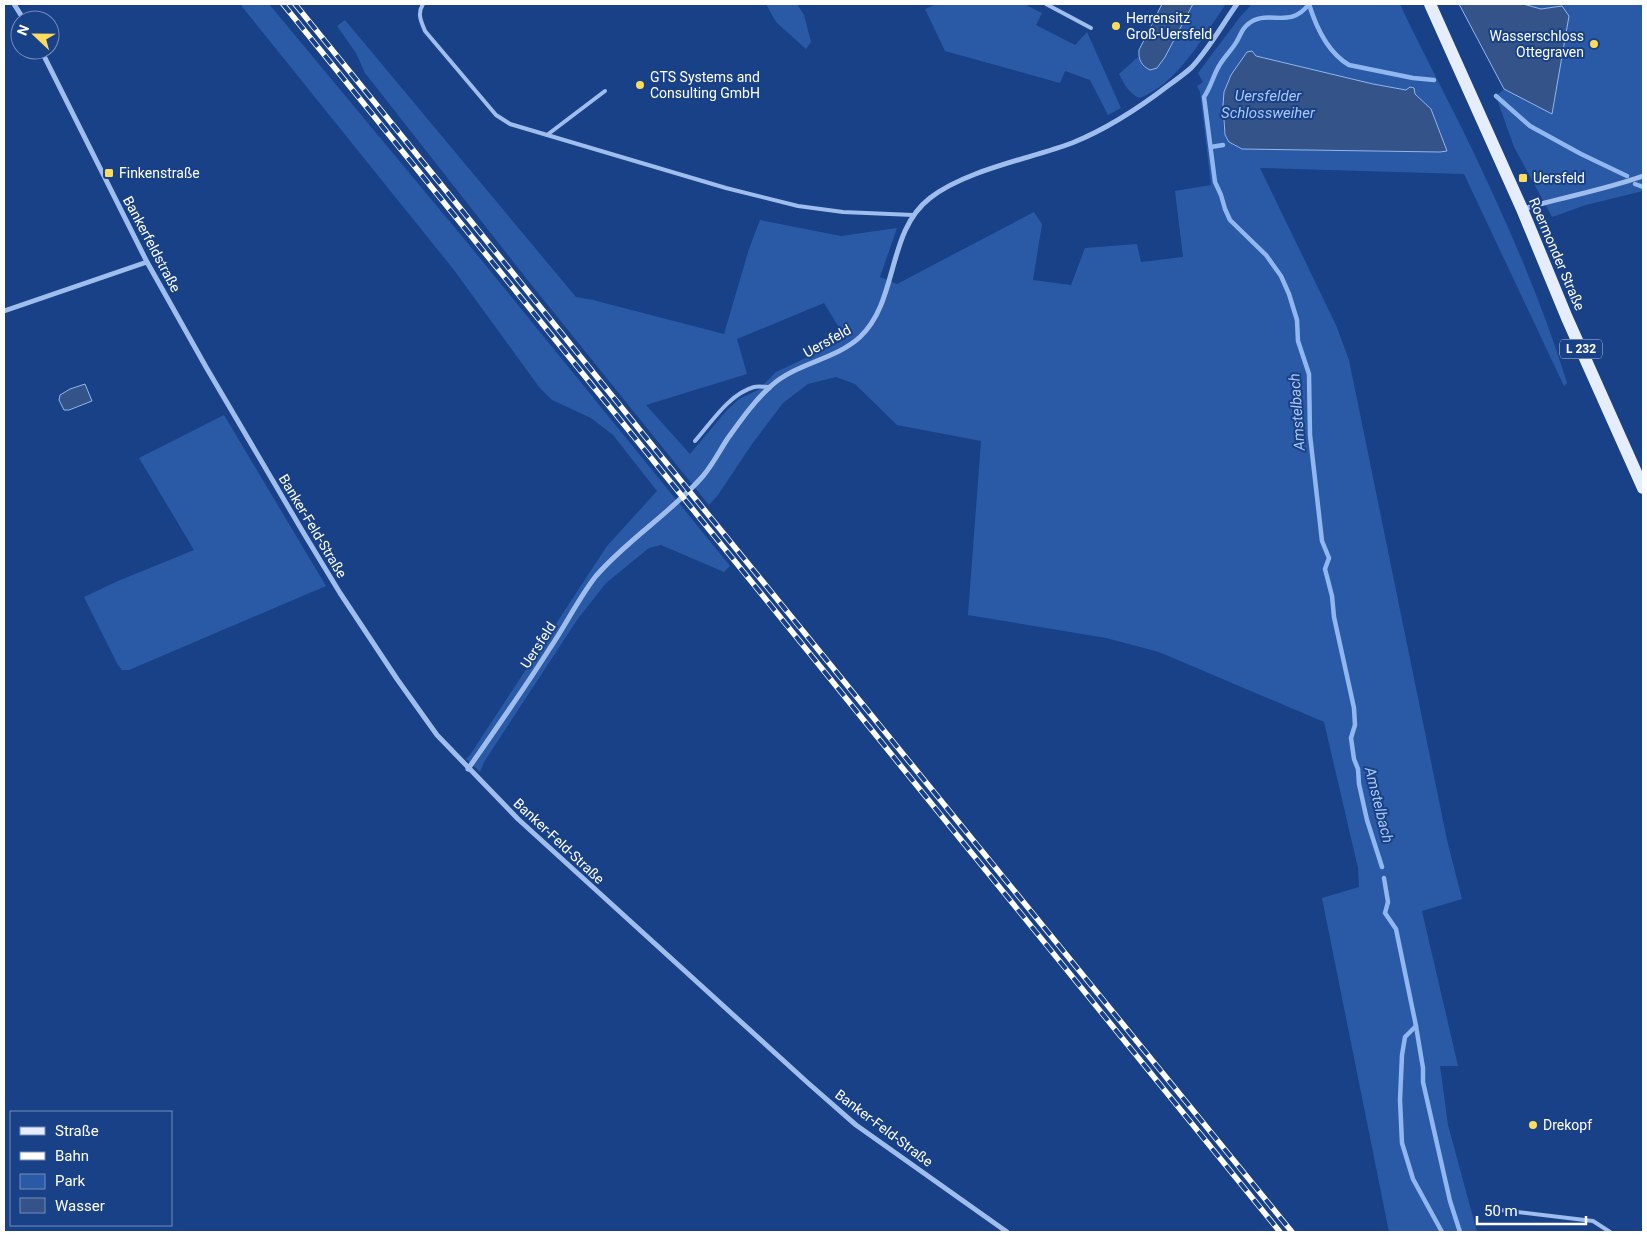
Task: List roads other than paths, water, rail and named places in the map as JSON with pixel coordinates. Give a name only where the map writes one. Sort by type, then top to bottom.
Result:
[{"type":"main road","name":"Roermonder Straße","points":[[1430,4],[1522,209],[1570,326],[1643,488]]},
{"type":"street","name":"Uersfeld","points":[[468,769],[595,578],[620,552],[685,495],[701,478],[747,412],[770,387],[782,377],[839,350],[859,338],[866,330],[880,307],[905,230],[913,215],[930,197],[958,182],[1072,142],[1100,129],[1146,103],[1189,69],[1204,52],[1237,4]]},
{"type":"street","name":"Bankerfeldstraße","points":[[46,60],[147,262],[206,367]]},
{"type":"street","points":[[1522,209],[1548,201],[1592,192],[1643,176]]},
{"type":"street","points":[[4,310],[147,262]]},
{"type":"street","name":"Banker-Feld-Straße","points":[[206,367],[350,609],[437,735],[468,769],[518,819],[801,1077],[850,1119],[1007,1232]]},
{"type":"lane","points":[[423,4],[420,10],[420,19],[425,31],[496,114],[510,124],[726,188],[798,206],[843,212],[913,215]]},
{"type":"lane","points":[[1046,4],[1091,28]]},
{"type":"lane","points":[[547,135],[606,91]]},
{"type":"lane","points":[[695,442],[729,402],[741,393],[754,387],[770,387]]},
{"type":"lane","points":[[1500,1210],[1593,1222],[1610,1232]]},
{"type":"water","points":[[1162,4],[1193,4],[1165,57],[1157,68],[1150,70],[1141,62],[1139,50]]},
{"type":"water","points":[[1459,4],[1523,4],[1541,9],[1562,6],[1569,16],[1552,114],[1504,89]]},
{"type":"water","name":"Uersfelder Schlossweiher","points":[[1252,51],[1256,56],[1373,84],[1406,90],[1410,87],[1414,88],[1415,94],[1431,109],[1447,151],[1242,149],[1229,142],[1225,135],[1224,92],[1231,75],[1247,52]]},
{"type":"water","points":[[85,384],[92,401],[69,410],[64,410],[59,400],[60,395]]},
{"type":"waterway","name":"Amstelbach","points":[[1309,4],[1294,16],[1262,18],[1247,25],[1219,66],[1204,97],[1215,182],[1225,209],[1230,220],[1266,255],[1281,276],[1297,320],[1298,341],[1309,374],[1310,435],[1322,541],[1329,558],[1325,569],[1354,708],[1355,725],[1351,738],[1354,759],[1358,769],[1359,784],[1367,820],[1382,867]]},
{"type":"waterway","points":[[1309,4],[1323,38],[1334,53],[1349,65],[1413,78],[1434,80]]},
{"type":"waterway","points":[[1496,96],[1530,126],[1581,154],[1627,176]]},
{"type":"waterway","points":[[1211,147],[1223,145]]},
{"type":"waterway","points":[[1635,184],[1643,187]]},
{"type":"waterway","name":"Amstelbach","points":[[1384,878],[1388,902],[1385,913],[1396,929],[1416,1026],[1423,1068],[1423,1082],[1450,1201],[1460,1232]]},
{"type":"waterway","points":[[1416,1026],[1405,1037],[1402,1055],[1400,1100],[1402,1143],[1413,1179],[1442,1232]]},
{"type":"railway","points":[[283,4],[1280,1232]]},
{"type":"railway","points":[[295,4],[1292,1232]]},
{"type":"place","name":"Herrensitz Groß-Uersfeld","points":[[1116,26]]},
{"type":"place","name":"Wasserschloss Ottegraven","points":[[1594,44]]},
{"type":"place","name":"GTS Systems and Consulting GmbH","points":[[640,85]]},
{"type":"place","name":"Finkenstraße","points":[[109,173]]},
{"type":"place","name":"Uersfeld","points":[[1523,178]]},
{"type":"place","name":"Drekopf","points":[[1533,1125]]}]
